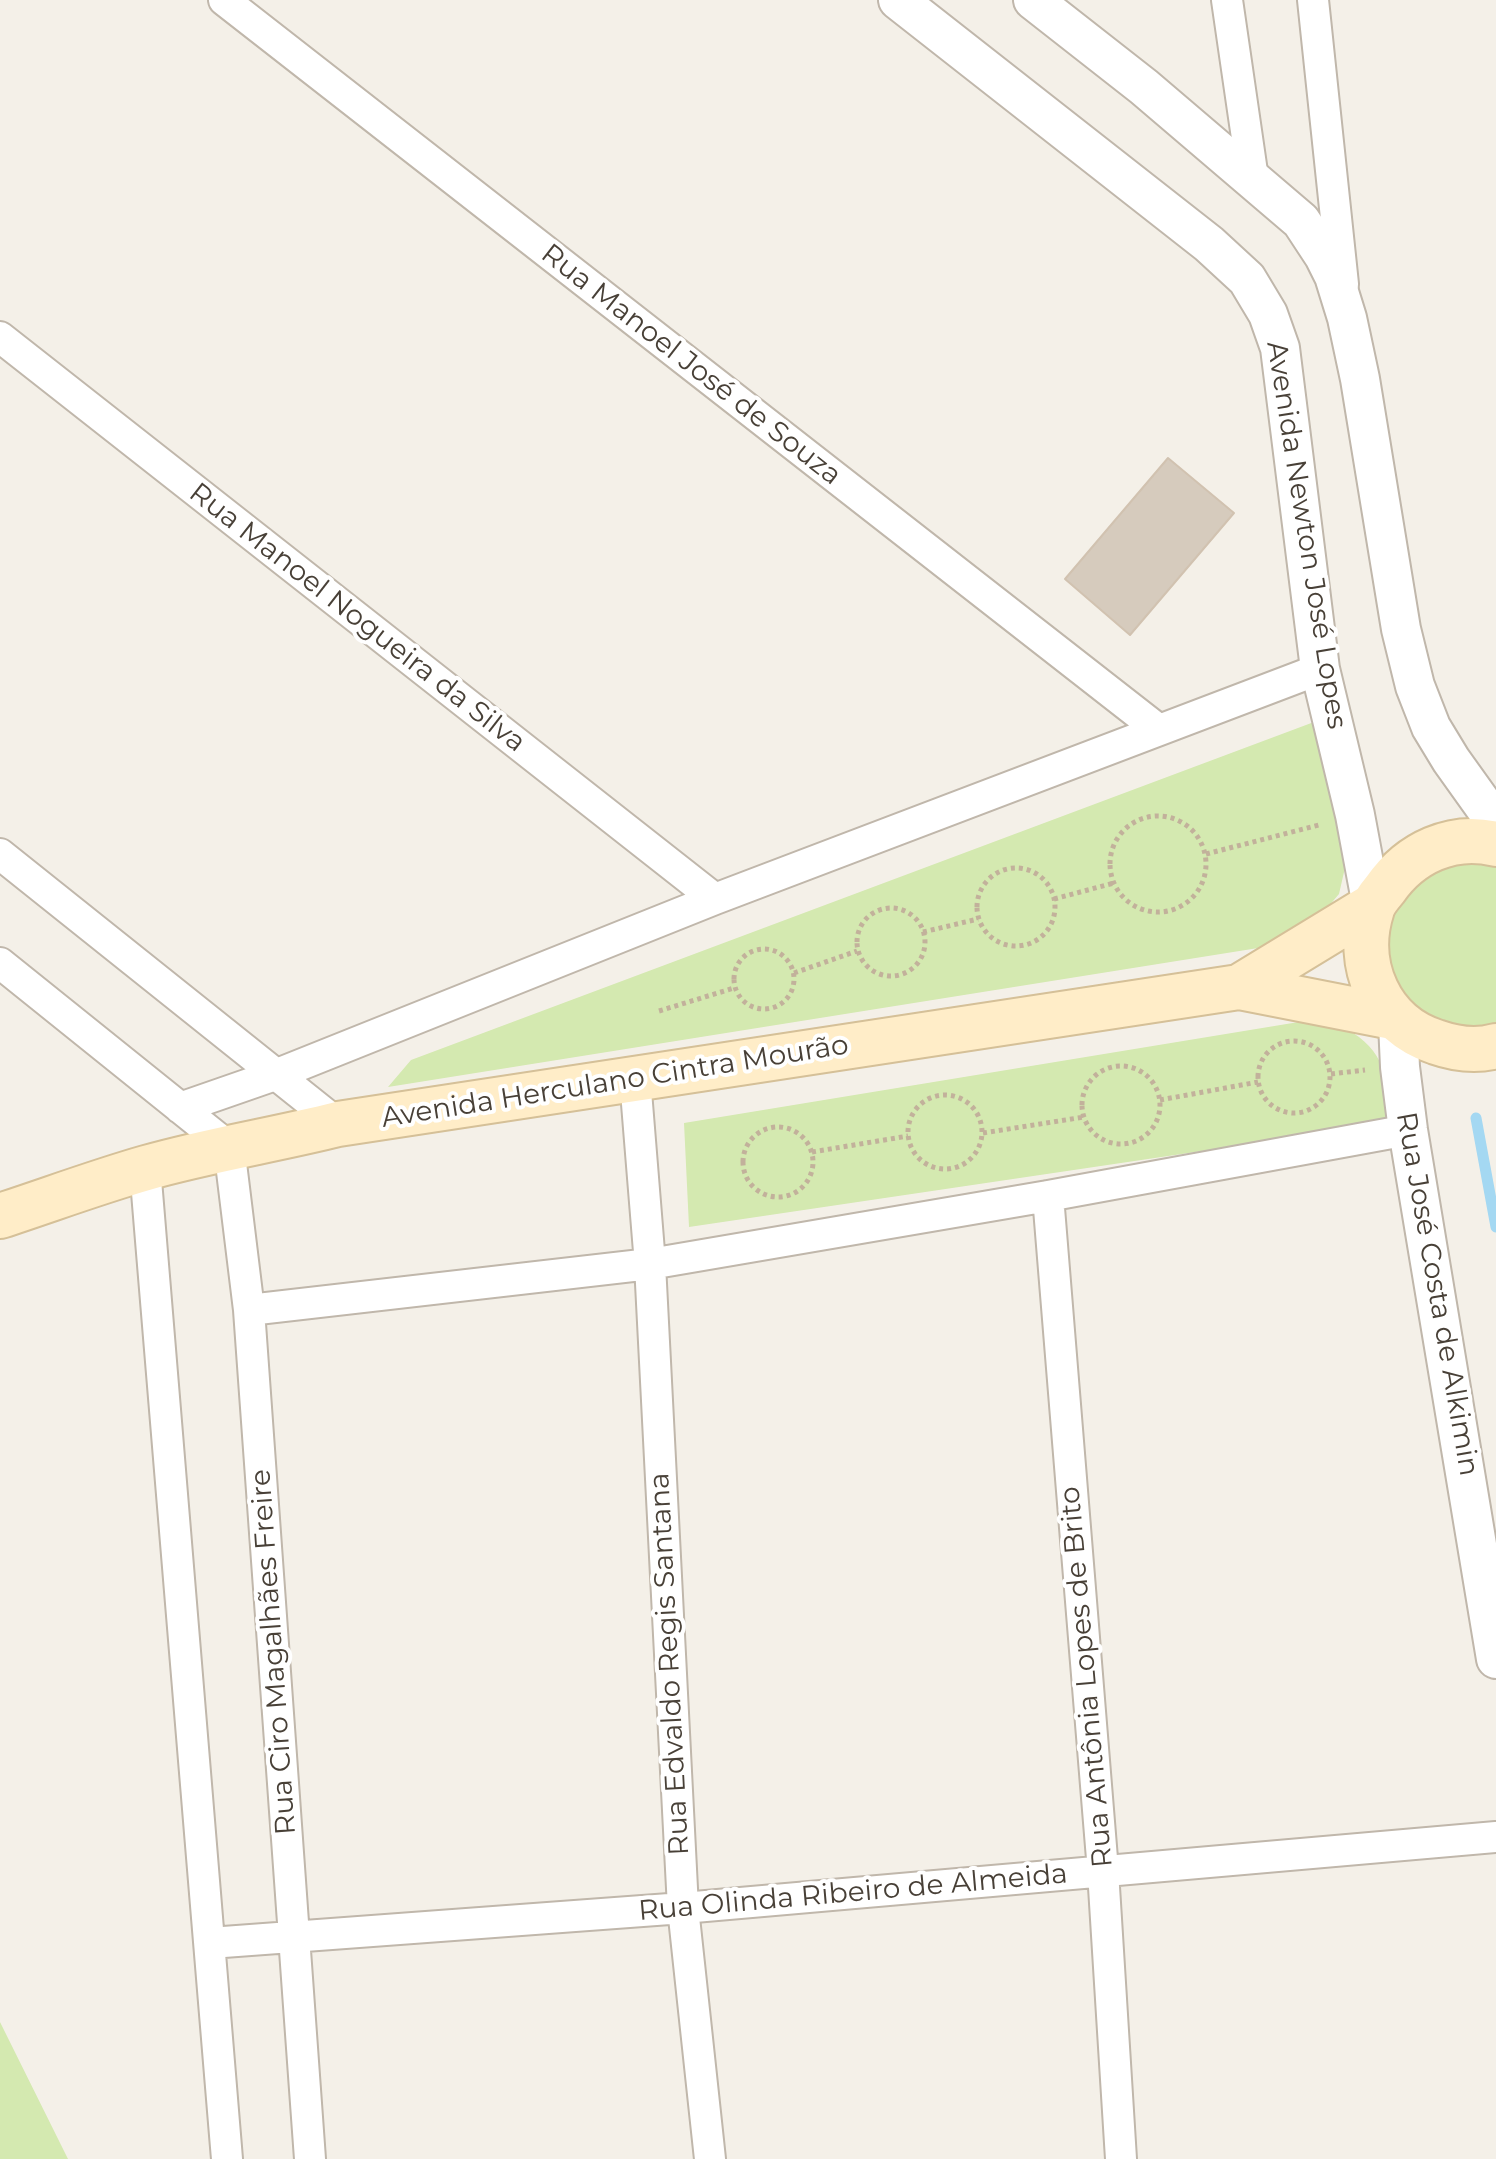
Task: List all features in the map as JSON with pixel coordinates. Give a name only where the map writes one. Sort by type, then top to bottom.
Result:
[{"type":"main road","points":[[1395,1020],[1372,980],[1366,952],[1372,906],[1392,879],[1437,846],[1453,842],[1484,841],[1496,844]]},
{"type":"main road","name":"Avenida Herculano Cintra Mourão","points":[[1239,987],[1372,906]]},
{"type":"main road","name":"Avenida Herculano Cintra Mourão","points":[[0,1216],[145,1168],[338,1124],[1239,987],[1395,1020],[1422,1038],[1457,1049],[1496,1046]]},
{"type":"street","name":"Rua Manoel José de Souza","points":[[224,0],[1159,730]]},
{"type":"street","name":"Avenida Newton José Lopes","points":[[898,0],[1209,244],[1247,279],[1268,314],[1280,348],[1320,669],[1355,815],[1372,906]]},
{"type":"street","points":[[1033,0],[1144,87],[1301,221],[1334,276],[1360,379],[1401,629],[1415,686],[1431,727],[1496,823]]},
{"type":"street","points":[[1227,0],[1253,179]]},
{"type":"street","points":[[1313,0],[1347,318]]},
{"type":"street","name":"Rua Manoel Nogueira da Silva","points":[[0,337],[715,899]]},
{"type":"street","points":[[180,1108],[275,1075],[715,899],[1320,669]]},
{"type":"street","points":[[0,854],[338,1124]]},
{"type":"street","points":[[0,963],[229,1147]]},
{"type":"street","name":"Rua José Costa de Alkimin","points":[[1395,1020],[1408,1130],[1496,1659]]},
{"type":"street","name":"Rua Edvaldo Regis Santana","points":[[635,1079],[650,1264],[683,1908],[710,2159]]},
{"type":"street","points":[[249,1310],[650,1264],[1408,1130]]},
{"type":"street","name":"Rua Ciro Magalhães Freire","points":[[229,1147],[249,1310],[310,2159]]},
{"type":"street","points":[[145,1168],[227,2159]]},
{"type":"street","name":"Rua Antônia Lopes de Brito","points":[[1048,1196],[1103,1871],[1121,2159]]},
{"type":"street","name":"Rua Olinda Ribeiro de Almeida","points":[[210,1943],[683,1908],[1496,1837]]},
{"type":"path","points":[[1160,815],[1176,819],[1195,833],[1206,854],[1206,870],[1192,898],[1180,907],[1165,912],[1149,911],[1134,905],[1122,896],[1114,883],[1111,860],[1118,837],[1129,825],[1144,818],[1160,815]]},
{"type":"path","points":[[1206,854],[1355,815]]},
{"type":"path","points":[[1006,869],[1031,871],[1050,887],[1054,899],[1055,912],[1051,924],[1032,943],[1006,945],[994,940],[984,931],[978,919],[977,906],[985,883],[1006,869]]},
{"type":"path","points":[[1054,899],[1114,883]]},
{"type":"path","points":[[899,908],[918,921],[923,932],[923,954],[910,971],[899,975],[878,974],[862,961],[857,951],[859,927],[876,911],[899,908]]},
{"type":"path","points":[[923,932],[978,919]]},
{"type":"path","points":[[757,949],[767,949],[785,956],[794,973],[791,993],[785,1001],[766,1009],[746,1004],[734,988],[733,977],[740,959],[757,949]]},
{"type":"path","points":[[794,973],[857,951]]},
{"type":"path","points":[[659,1011],[734,988]]},
{"type":"path","points":[[1291,1041],[1313,1046],[1328,1063],[1331,1074],[1325,1097],[1316,1107],[1305,1112],[1280,1111],[1269,1104],[1261,1094],[1258,1082],[1263,1059],[1270,1050],[1291,1041]]},
{"type":"path","points":[[1123,1066],[1137,1069],[1148,1076],[1156,1087],[1160,1113],[1146,1136],[1135,1142],[1122,1145],[1108,1143],[1097,1137],[1084,1117],[1084,1093],[1098,1073],[1110,1068],[1123,1066]]},
{"type":"path","points":[[1160,1100],[1258,1082]]},
{"type":"path","points":[[944,1095],[956,1096],[975,1110],[983,1133],[980,1145],[964,1164],[940,1169],[919,1158],[908,1136],[913,1112],[932,1097],[944,1095]]},
{"type":"path","points":[[983,1133],[1084,1117]]},
{"type":"path","points":[[767,1128],[789,1129],[799,1134],[812,1152],[813,1163],[805,1184],[785,1196],[774,1196],[753,1186],[743,1165],[749,1142],[767,1128]]},
{"type":"path","points":[[812,1152],[908,1136]]},
{"type":"green space","points":[[1322,719],[1347,859],[1339,894],[1317,920],[1277,945],[388,1087],[411,1060]]},
{"type":"green space","points":[[1496,859],[1496,1025],[1465,1030],[1411,1009],[1382,960],[1390,903],[1430,863]]},
{"type":"green space","points":[[1317,1019],[1353,1033],[1373,1051],[1387,1084],[1391,1123],[689,1227],[684,1123]]},
{"type":"green space","points":[[0,2022],[68,2159],[0,2159]]},
{"type":"building","points":[[1168,458],[1234,513],[1130,635],[1065,579]]},
{"type":"waterway","points":[[1476,1118],[1496,1227]]}]
